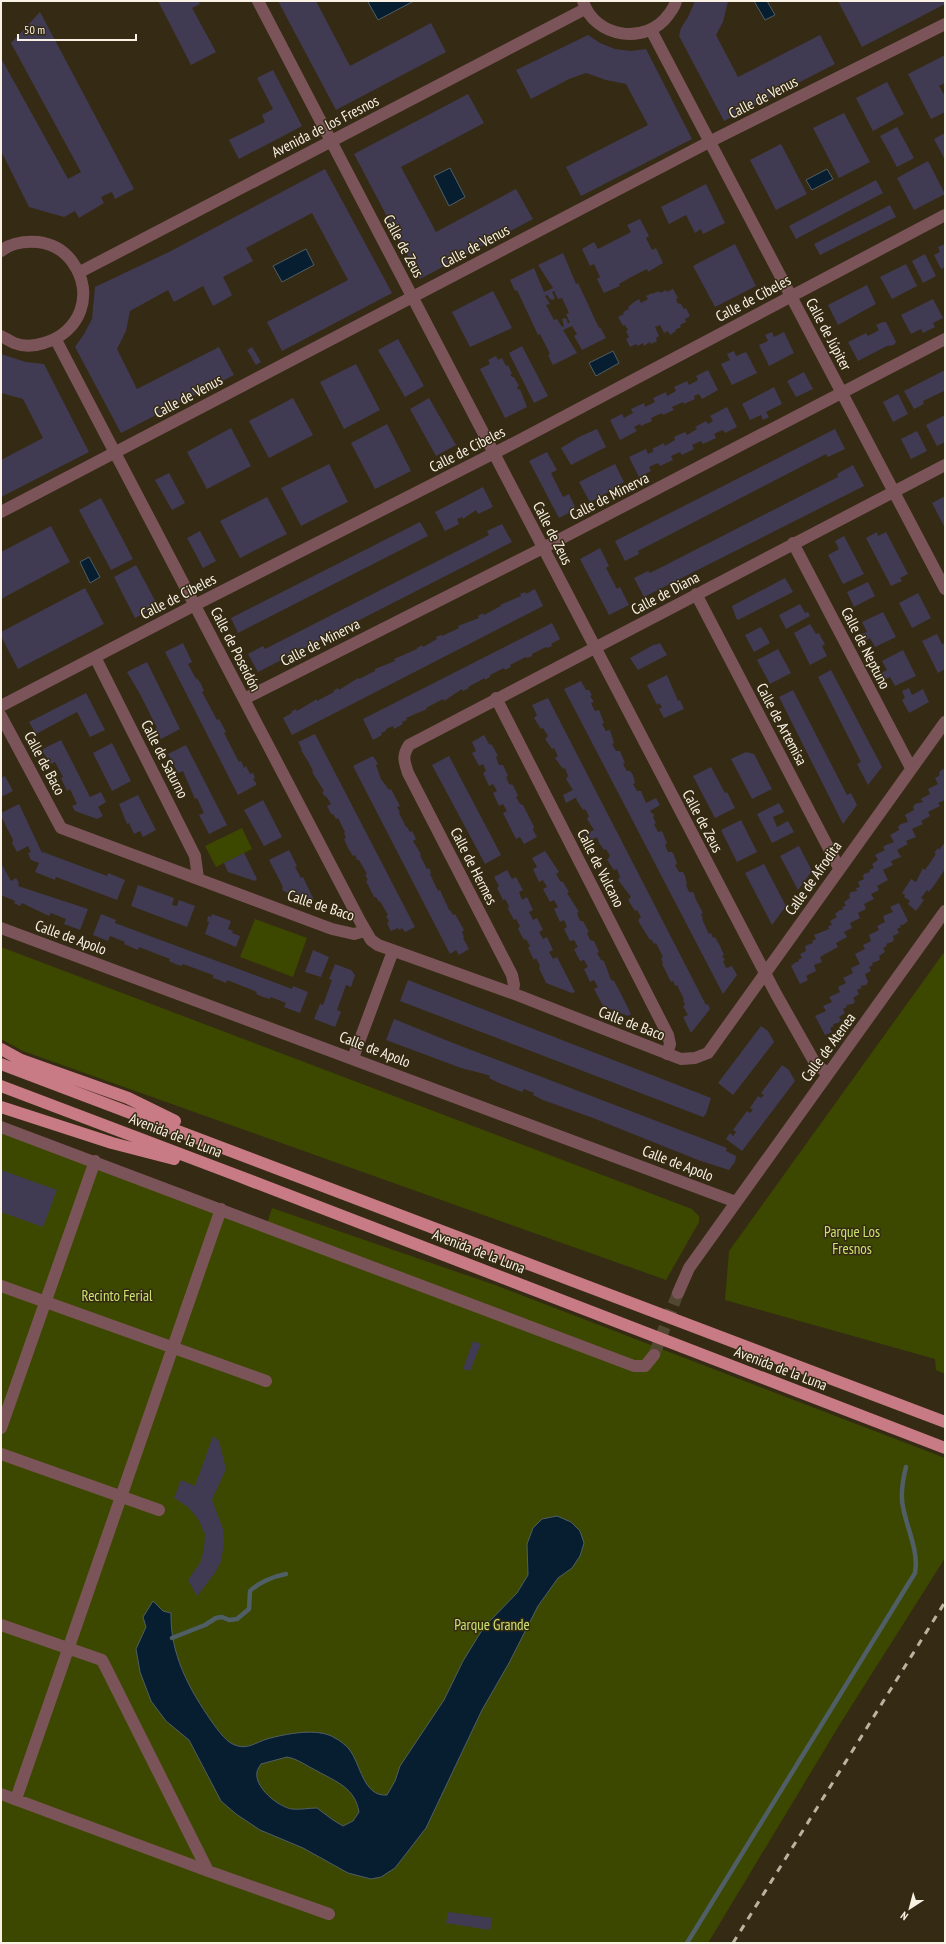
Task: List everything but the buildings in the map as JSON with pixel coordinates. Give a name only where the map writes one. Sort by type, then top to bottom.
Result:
[{"type":"main road","points":[[1,1049],[21,1060],[128,1098],[244,1155]]},
{"type":"main road","name":"Avenida de la Luna","points":[[1,1064],[945,1422]]},
{"type":"main road","name":"Avenida de la Luna","points":[[1,1086],[945,1448]]},
{"type":"main road","points":[[1,1107],[112,1143],[236,1175]]},
{"type":"street","name":"Calle de Zeus","points":[[258,1],[495,453],[594,648],[765,973],[815,1063],[828,1074]]},
{"type":"street","points":[[584,5],[598,24],[614,33],[631,35],[651,30],[664,21],[676,1]]},
{"type":"street","name":"Avenida de los Fresnos","points":[[80,272],[332,141],[584,5]]},
{"type":"street","name":"Calle de Venus","points":[[1,512],[710,142],[945,24]]},
{"type":"street","name":"Calle de Júpiter","points":[[651,30],[945,589]]},
{"type":"street","name":"Calle de Cibeles","points":[[1,706],[195,605],[495,453],[945,215]]},
{"type":"street","points":[[1,336],[15,344],[35,346],[56,340],[72,327],[82,309],[84,292],[80,272],[67,254],[48,243],[26,241],[3,245]]},
{"type":"street","name":"Calle de Minerva","points":[[244,699],[543,548],[945,339]]},
{"type":"street","name":"Calle de Poseidón","points":[[56,340],[116,452],[365,931]]},
{"type":"street","name":"Calle de Diana","points":[[404,753],[409,745],[418,739],[945,465]]},
{"type":"street","name":"Calle de Neptuno","points":[[793,543],[911,768]]},
{"type":"street","name":"Calle de Artemisa","points":[[696,594],[840,868]]},
{"type":"street","name":"Calle de Saturno","points":[[95,657],[195,856],[198,878]]},
{"type":"street","name":"Calle de Vulcano","points":[[496,698],[668,1035],[670,1044],[667,1054]]},
{"type":"street","name":"Calle de Baco","points":[[1,716],[61,828],[332,929],[354,934],[365,931],[371,940],[378,945],[512,993],[681,1059],[695,1058],[708,1053]]},
{"type":"street","name":"Calle de Afrodita","points":[[708,1053],[945,722]]},
{"type":"street","name":"Calle de Hermes","points":[[404,753],[408,773],[512,975],[514,985],[512,993]]},
{"type":"street","name":"Calle de Atenea","points":[[678,1293],[689,1268],[945,911]]},
{"type":"street","name":"Calle de Apolo","points":[[1,928],[736,1202]]},
{"type":"street","points":[[353,1058],[393,951]]},
{"type":"street","points":[[1,1127],[634,1366],[645,1366],[654,1355]]},
{"type":"street","points":[[1,1428],[95,1162]]},
{"type":"street","points":[[16,1799],[221,1209]]},
{"type":"street","points":[[1,1286],[266,1381]]},
{"type":"street","points":[[1,1454],[159,1510]]},
{"type":"street","points":[[1,1625],[102,1660],[208,1871]]},
{"type":"street","points":[[1,1794],[329,1914]]},
{"type":"green space","points":[[242,828],[252,849],[216,867],[205,846]]},
{"type":"green space","points":[[255,919],[307,938],[293,977],[240,957]]},
{"type":"green space","points":[[1,947],[692,1209],[699,1216],[699,1222],[666,1280],[23,1051],[1,1039]]},
{"type":"green space","name":"Parque Los Fresnos","points":[[945,951],[945,1374],[936,1370],[935,1359],[725,1300],[729,1251]]},
{"type":"green space","name":"Parque Grande","points":[[1,1127],[266,1226],[272,1208],[495,1285],[945,1458],[945,1558],[840,1724],[708,1943],[1,1943]]},
{"type":"water","points":[[754,1],[767,1],[775,15],[765,20]]},
{"type":"water","points":[[368,2],[412,2],[378,20]]},
{"type":"water","points":[[450,168],[465,197],[449,206],[434,176]]},
{"type":"water","points":[[827,169],[833,179],[812,190],[806,180]]},
{"type":"water","points":[[306,249],[314,265],[282,282],[273,266]]},
{"type":"water","points":[[613,351],[619,363],[596,376],[589,363]]},
{"type":"water","points":[[89,557],[100,577],[90,583],[80,562]]},
{"type":"water","points":[[557,1516],[571,1522],[580,1531],[584,1543],[580,1556],[572,1568],[558,1578],[538,1606],[509,1663],[482,1710],[426,1828],[395,1868],[381,1877],[371,1879],[348,1873],[303,1848],[260,1830],[236,1814],[221,1801],[189,1740],[166,1721],[151,1701],[140,1672],[136,1649],[146,1627],[143,1617],[153,1601],[163,1611],[171,1613],[174,1643],[182,1670],[204,1710],[217,1729],[230,1743],[245,1747],[267,1739],[301,1732],[328,1735],[340,1741],[349,1749],[368,1785],[373,1791],[379,1794],[387,1795],[395,1781],[400,1766],[444,1700],[463,1661],[484,1627],[517,1593],[528,1575],[527,1544],[533,1528],[542,1519]],"holes":[[[287,1757],[338,1782],[349,1791],[354,1797],[359,1812],[353,1821],[343,1826],[317,1808],[292,1809],[286,1807],[274,1800],[263,1790],[257,1778],[257,1771],[261,1764]]]},
{"type":"waterway","points":[[687,1943],[915,1573],[916,1565],[914,1548],[902,1502],[902,1487],[906,1467]]},
{"type":"waterway","points":[[172,1638],[205,1625],[216,1618],[222,1617],[229,1620],[237,1619],[249,1609],[250,1591],[266,1580],[286,1574]]},
{"type":"tunnel","points":[[654,1355],[678,1293]]},
{"type":"railway","points":[[733,1943],[945,1602]]},
{"type":"park label","name":"Recinto Ferial","points":[[117,1295]]}]
